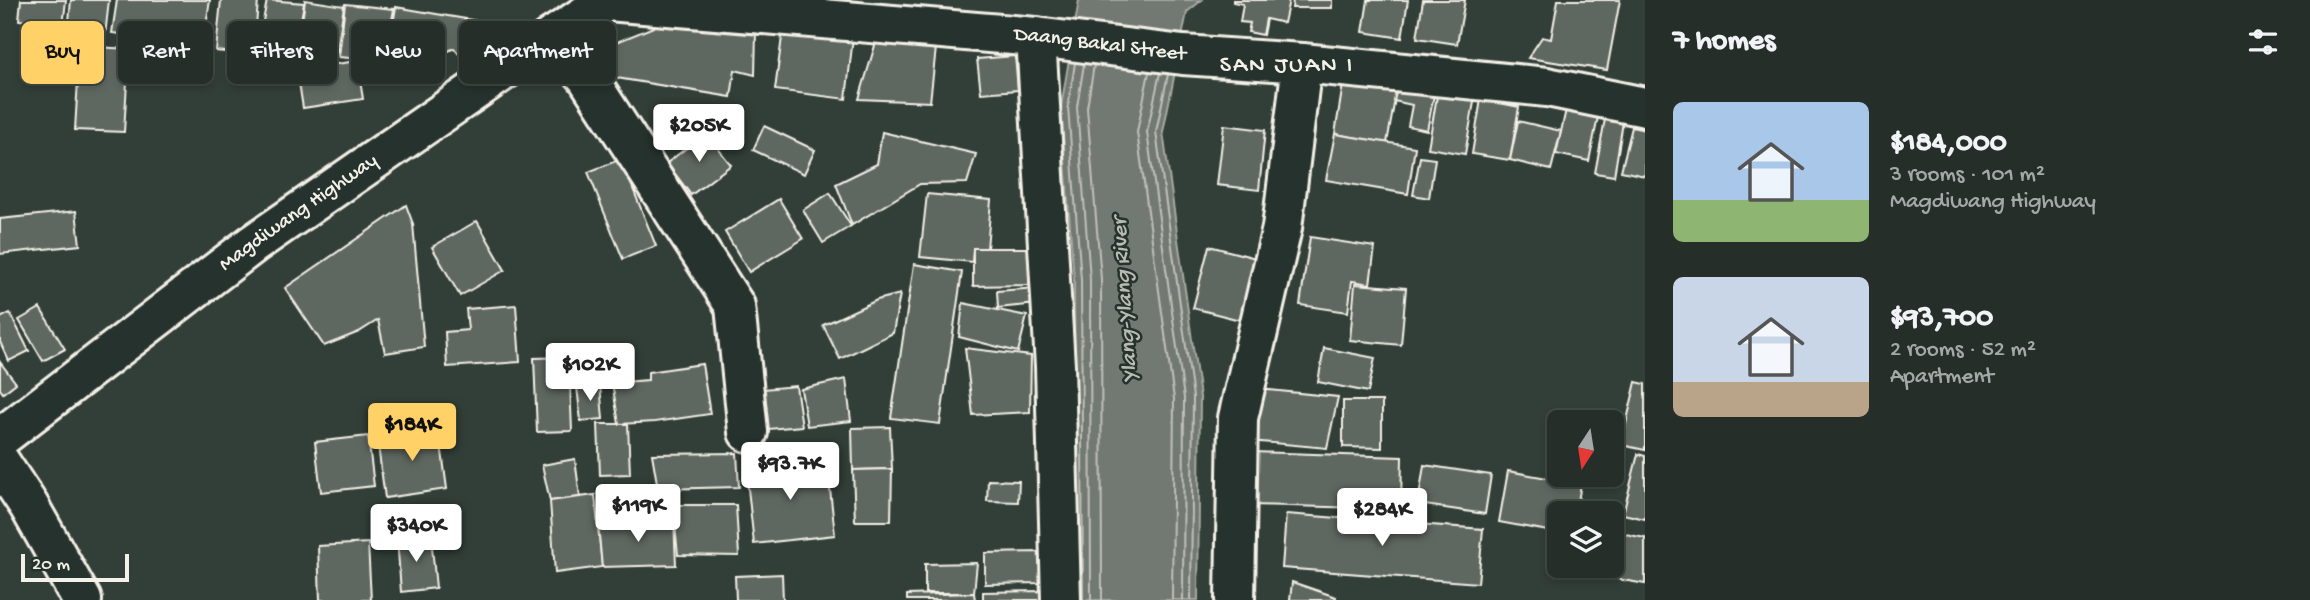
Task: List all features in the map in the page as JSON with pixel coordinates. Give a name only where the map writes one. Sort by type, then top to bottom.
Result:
[{"type":"street","name":"Magdiwang Highway","points":[[574,21],[604,0]]},
{"type":"street","name":"Daang Bakal Street","points":[[604,0],[1044,38],[1183,55],[1302,63],[1547,87],[1645,107]]},
{"type":"street","points":[[1044,38],[1061,600]]},
{"type":"street","points":[[1235,600],[1238,418],[1282,228],[1302,63]]},
{"type":"street","name":"Magdiwang Highway","points":[[0,438],[253,244],[484,84]]},
{"type":"street","points":[[592,84],[735,306],[748,432]]},
{"type":"street","points":[[0,462],[29,506],[82,600]]},
{"type":"water","name":"Ylang-Ylang River","points":[[1079,0],[1202,0],[1187,12],[1163,132],[1200,397],[1198,600],[1076,600],[1074,280],[1061,107]]},
{"type":"building","points":[[21,0],[66,0],[64,21],[19,20]]},
{"type":"building","points":[[71,0],[109,0],[105,36],[104,21],[69,21]]},
{"type":"building","points":[[117,0],[210,0],[207,21],[118,21],[118,34],[112,33]]},
{"type":"building","points":[[221,0],[258,0],[256,21],[227,21],[227,52],[216,51]]},
{"type":"building","points":[[267,0],[304,3],[301,21],[263,21]]},
{"type":"building","points":[[305,0],[344,6],[337,51],[337,21],[302,21]]},
{"type":"building","points":[[1233,0],[1289,0],[1284,23],[1266,19],[1263,35],[1248,32],[1250,23],[1240,22],[1243,4]]},
{"type":"building","points":[[1293,0],[1332,0],[1332,8],[1292,8]]},
{"type":"building","points":[[1368,0],[1408,0],[1402,38],[1363,32]]},
{"type":"building","points":[[1423,0],[1465,0],[1457,44],[1417,38]]},
{"type":"building","points":[[1558,0],[1620,0],[1607,70],[1528,58],[1542,37],[1551,39]]},
{"type":"building","points":[[345,4],[394,9],[392,21],[351,21],[351,58],[339,57]]},
{"type":"building","points":[[396,7],[479,21],[459,21],[459,54],[454,48],[445,53],[445,21],[394,21]]},
{"type":"building","points":[[690,12],[756,31],[755,75],[735,70],[731,97],[616,78],[616,42]]},
{"type":"building","points":[[783,29],[853,37],[846,99],[775,90]]},
{"type":"building","points":[[876,42],[936,48],[930,102],[859,99]]},
{"type":"building","points":[[104,47],[118,48],[118,84],[127,84],[124,132],[75,130],[78,84],[104,84]]},
{"type":"building","points":[[1015,56],[1018,90],[981,93],[977,59]]},
{"type":"building","points":[[351,62],[351,84],[361,84],[363,99],[303,108],[299,84],[337,84],[337,64]]},
{"type":"building","points":[[1344,78],[1397,88],[1387,143],[1335,134]]},
{"type":"building","points":[[1397,88],[1434,95],[1427,130],[1408,126],[1412,105],[1394,101]]},
{"type":"building","points":[[1438,90],[1475,96],[1465,154],[1428,148]]},
{"type":"building","points":[[1481,99],[1519,107],[1510,160],[1472,154]]},
{"type":"building","points":[[1567,105],[1599,112],[1589,161],[1556,154]]},
{"type":"building","points":[[1605,119],[1623,122],[1614,176],[1595,173]]},
{"type":"building","points":[[1518,121],[1561,131],[1551,170],[1510,160]]},
{"type":"building","points":[[1224,125],[1265,130],[1259,190],[1217,185]]},
{"type":"building","points":[[764,126],[815,150],[804,174],[753,150]]},
{"type":"building","points":[[1632,127],[1645,130],[1645,176],[1621,171]]},
{"type":"building","points":[[882,132],[976,154],[967,183],[920,184],[852,225],[836,184],[877,164]]},
{"type":"building","points":[[706,133],[731,165],[691,195],[667,163]]},
{"type":"building","points":[[1335,134],[1415,147],[1408,194],[1326,180]]},
{"type":"building","points":[[1420,157],[1435,159],[1429,198],[1413,195]]},
{"type":"building","points":[[621,159],[656,246],[623,259],[588,172]]},
{"type":"building","points":[[830,193],[851,226],[823,243],[803,210]]},
{"type":"building","points":[[927,194],[991,200],[987,249],[973,248],[972,262],[920,257]]},
{"type":"building","points":[[779,199],[803,239],[749,272],[725,232]]},
{"type":"building","points":[[406,205],[413,224],[424,347],[385,353],[378,320],[359,332],[324,346],[285,288]]},
{"type":"building","points":[[76,211],[80,245],[0,254],[0,219]]},
{"type":"building","points":[[477,221],[505,270],[460,296],[432,247]]},
{"type":"building","points":[[1310,237],[1375,247],[1370,284],[1352,281],[1348,312],[1300,305]]},
{"type":"building","points":[[1209,246],[1256,258],[1240,320],[1193,308]]},
{"type":"building","points":[[973,248],[1030,248],[1030,285],[973,286]]},
{"type":"building","points":[[914,264],[962,272],[940,424],[891,418]]},
{"type":"building","points":[[1355,284],[1406,288],[1401,345],[1350,340]]},
{"type":"building","points":[[1036,288],[1037,304],[998,308],[997,291]]},
{"type":"building","points":[[900,294],[893,333],[840,359],[823,325],[877,300]]},
{"type":"building","points":[[963,303],[1027,316],[1018,352],[959,337]]},
{"type":"building","points":[[516,305],[520,362],[447,367],[445,332],[468,330],[466,309]]},
{"type":"building","points":[[40,308],[65,349],[43,361],[19,320]]},
{"type":"building","points":[[10,313],[29,351],[9,361],[0,342],[0,318]]},
{"type":"building","points":[[965,348],[1031,356],[1030,412],[973,415]]},
{"type":"building","points":[[1324,348],[1375,358],[1368,392],[1318,382]]},
{"type":"building","points":[[597,351],[602,377],[578,381],[573,355]]},
{"type":"building","points":[[569,357],[572,431],[537,432],[534,358]]},
{"type":"building","points":[[0,362],[16,383],[3,393],[0,389]]},
{"type":"building","points":[[702,364],[710,414],[619,424],[612,383],[648,380],[648,372]]},
{"type":"building","points":[[846,379],[851,421],[807,426],[801,389]]},
{"type":"building","points":[[1636,382],[1645,384],[1645,450],[1624,446],[1624,432]]},
{"type":"building","points":[[600,384],[603,419],[581,421],[577,387]]},
{"type":"building","points":[[796,386],[802,426],[757,430],[752,390]]},
{"type":"building","points":[[1259,389],[1338,397],[1327,448],[1250,441]]},
{"type":"building","points":[[1343,401],[1382,401],[1382,448],[1343,447]]},
{"type":"building","points":[[598,424],[628,424],[630,474],[600,475]]},
{"type":"building","points":[[890,427],[892,469],[853,470],[852,428]]},
{"type":"building","points":[[439,429],[447,489],[385,498],[377,438]]},
{"type":"building","points":[[368,436],[374,486],[321,492],[315,442]]},
{"type":"building","points":[[1253,452],[1402,457],[1401,509],[1251,505]]},
{"type":"building","points":[[737,453],[739,487],[658,489],[652,454]]},
{"type":"building","points":[[1638,454],[1645,456],[1645,519],[1624,514]]},
{"type":"building","points":[[575,459],[580,497],[550,501],[542,465]]},
{"type":"building","points":[[827,461],[835,535],[754,544],[746,470]]},
{"type":"building","points":[[1424,465],[1491,475],[1485,514],[1418,504]]},
{"type":"building","points":[[892,469],[891,521],[855,521],[853,470]]},
{"type":"building","points":[[1508,471],[1547,478],[1547,487],[1580,487],[1578,501],[1547,501],[1547,531],[1499,522]]},
{"type":"building","points":[[988,480],[1019,481],[1018,502],[987,501]]},
{"type":"building","points":[[595,495],[602,567],[555,573],[550,501]]},
{"type":"building","points":[[673,505],[736,505],[739,556],[678,555]]},
{"type":"building","points":[[1286,514],[1483,529],[1478,583],[1282,568]]},
{"type":"building","points":[[674,519],[676,565],[602,567],[598,524]]},
{"type":"building","points":[[1624,534],[1645,538],[1645,584],[1612,578],[1624,578]]},
{"type":"building","points":[[431,536],[436,588],[401,592],[397,538]]},
{"type":"building","points":[[368,543],[371,600],[320,600],[318,546]]},
{"type":"building","points":[[1044,552],[1044,583],[985,584],[985,553]]},
{"type":"building","points":[[977,563],[974,593],[925,593],[925,564]]},
{"type":"building","points":[[782,574],[783,600],[736,600],[735,576]]},
{"type":"building","points":[[1292,582],[1336,597],[1335,600],[1290,600]]},
{"type":"building","points":[[1046,591],[1046,600],[983,600],[983,592]]},
{"type":"building","points":[[974,593],[975,600],[907,600],[907,595]]},
{"type":"district","name":"SAN JUAN I","points":[[1287,66]]}]
